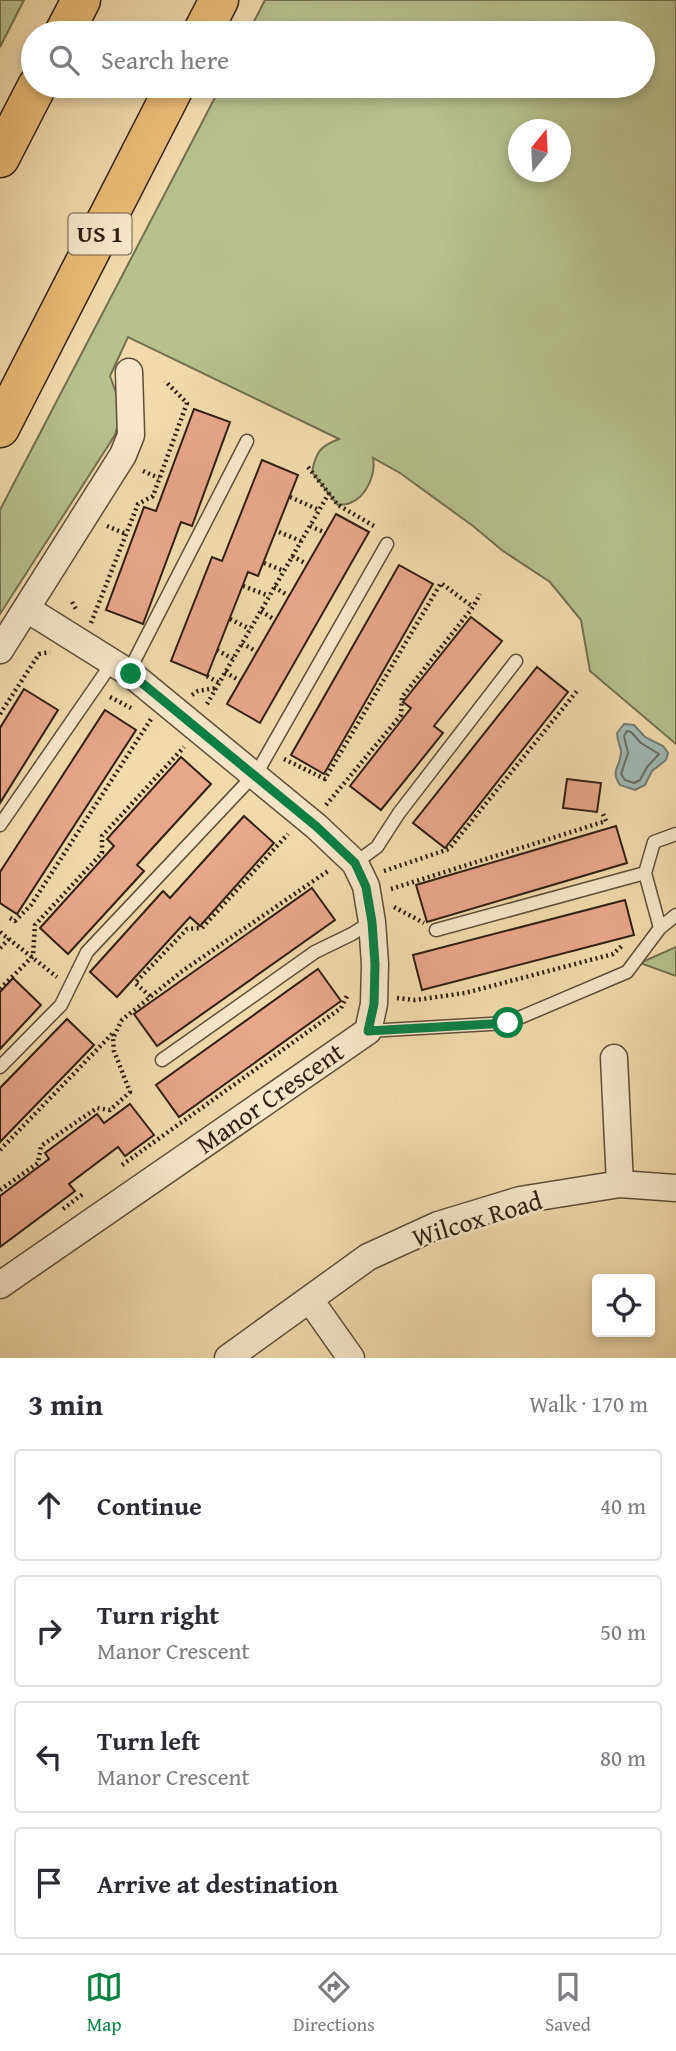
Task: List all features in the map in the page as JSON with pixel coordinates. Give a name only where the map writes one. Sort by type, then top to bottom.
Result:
[{"type":"highway","points":[[70,21],[80,0]]},
{"type":"highway","points":[[208,21],[219,0]]},
{"type":"highway","points":[[0,158],[31,98]]},
{"type":"highway","name":"US 1","points":[[0,428],[169,98]]},
{"type":"street","points":[[0,650],[123,454],[131,435],[129,372]]},
{"type":"street","name":"Manor Crescent","points":[[0,1285],[368,1031],[374,1004],[375,964],[383,920],[355,863],[317,827],[120,668],[27,609]]},
{"type":"street","points":[[614,1058],[620,1184]]},
{"type":"street","name":"Wilcox Road","points":[[228,1358],[368,1258],[438,1225],[520,1200],[620,1184],[676,1188]]},
{"type":"street","points":[[310,1300],[351,1358]]},
{"type":"lane","points":[[0,825],[120,668],[247,441]]},
{"type":"lane","points":[[0,1067],[61,1005],[87,952],[254,775],[387,544]]},
{"type":"lane","points":[[355,863],[377,847],[399,813],[516,661]]},
{"type":"lane","points":[[660,929],[645,873],[654,842],[676,834]]},
{"type":"lane","points":[[436,930],[645,873]]},
{"type":"lane","points":[[368,1031],[508,1023],[627,972],[660,929],[676,915]]},
{"type":"lane","points":[[162,1060],[314,952],[383,920]]},
{"type":"path","points":[[85,619],[91,624],[138,504],[153,496],[187,403],[164,381]]},
{"type":"path","points":[[308,467],[338,505],[374,526]]},
{"type":"path","points":[[144,471],[159,478]]},
{"type":"path","points":[[207,704],[329,493]]},
{"type":"path","points":[[290,497],[319,510]]},
{"type":"path","points":[[106,525],[126,534]]},
{"type":"path","points":[[310,526],[326,533]]},
{"type":"path","points":[[279,532],[301,541]]},
{"type":"path","points":[[292,556],[307,564]]},
{"type":"path","points":[[264,563],[284,571]]},
{"type":"path","points":[[281,757],[325,779],[441,583],[474,607]]},
{"type":"path","points":[[243,586],[269,596]]},
{"type":"path","points":[[275,587],[289,596]]},
{"type":"path","points":[[326,806],[401,715],[402,697],[474,607],[480,594]]},
{"type":"path","points":[[72,602],[79,614]]},
{"type":"path","points":[[261,611],[275,620]]},
{"type":"path","points":[[230,619],[250,629]]},
{"type":"path","points":[[242,643],[257,652]]},
{"type":"path","points":[[217,650],[233,659]]},
{"type":"path","points":[[0,714],[39,654],[48,651],[60,655]]},
{"type":"path","points":[[225,672],[240,681]]},
{"type":"path","points":[[207,676],[218,685]]},
{"type":"path","points":[[192,695],[218,685]]},
{"type":"path","points":[[424,923],[394,906],[381,873],[449,849],[577,691]]},
{"type":"path","points":[[10,918],[15,921],[31,905],[152,718]]},
{"type":"path","points":[[0,989],[33,956],[35,925],[102,853],[102,836],[186,746]]},
{"type":"path","points":[[389,890],[606,821],[603,814]]},
{"type":"path","points":[[150,996],[135,983],[187,929],[202,928],[288,833]]},
{"type":"path","points":[[0,1190],[38,1163],[41,1146],[97,1108],[110,1110],[130,1092],[114,1051],[113,1038],[122,1020],[181,972],[329,870]]},
{"type":"path","points":[[383,920],[394,906]]},
{"type":"path","points":[[0,932],[60,980]]},
{"type":"path","points":[[0,948],[9,939]]},
{"type":"path","points":[[393,988],[395,997],[415,1000],[465,993],[613,954],[630,940]]},
{"type":"path","points":[[122,1165],[341,1008],[348,995],[349,983]]},
{"type":"path","points":[[0,1150],[117,1029]]},
{"type":"green space","points":[[0,0],[24,0],[0,47]]},
{"type":"green space","points":[[265,0],[676,0],[676,744],[590,671],[581,620],[550,582],[503,551],[400,473],[373,458],[372,477],[366,490],[356,500],[338,505],[312,472],[320,450],[339,439],[128,337],[110,376],[122,409],[115,435],[0,614],[0,510],[215,98],[655,98],[655,21],[254,21]]},
{"type":"green space","points":[[676,947],[676,976],[640,963]]},
{"type":"water","points":[[624,724],[634,725],[645,737],[663,746],[668,753],[666,760],[652,771],[645,785],[635,790],[620,785],[616,775],[621,756],[617,733]]},
{"type":"building","points":[[194,409],[230,422],[192,526],[181,522],[143,624],[106,610],[144,507],[156,511]]},
{"type":"building","points":[[262,460],[298,475],[258,576],[248,572],[207,676],[171,661],[212,557],[222,561]]},
{"type":"building","points":[[336,514],[369,532],[260,723],[227,704]]},
{"type":"building","points":[[399,565],[433,584],[324,774],[291,755]]},
{"type":"building","points":[[471,617],[502,641],[434,726],[443,733],[381,810],[350,786],[411,708],[403,702]]},
{"type":"building","points":[[537,667],[568,692],[445,848],[413,823]]},
{"type":"building","points":[[24,689],[58,710],[0,803],[0,728]]},
{"type":"building","points":[[105,710],[136,730],[17,914],[0,903],[0,872]]},
{"type":"building","points":[[181,757],[211,784],[137,865],[144,871],[68,954],[40,928],[114,846],[107,839]]},
{"type":"building","points":[[567,779],[601,783],[597,812],[563,808]]},
{"type":"building","points":[[244,816],[274,843],[200,926],[190,917],[117,997],[90,972],[163,891],[170,898]]},
{"type":"building","points":[[616,826],[627,863],[427,922],[416,885]]},
{"type":"building","points":[[312,888],[335,920],[157,1046],[134,1014]]},
{"type":"building","points":[[625,900],[634,935],[422,990],[413,955]]},
{"type":"building","points":[[318,969],[341,1001],[179,1117],[156,1085]]},
{"type":"building","points":[[13,978],[41,1005],[0,1049],[0,992]]},
{"type":"building","points":[[67,1019],[94,1045],[0,1142],[0,1088]]},
{"type":"building","points":[[130,1104],[154,1135],[125,1156],[118,1147],[69,1184],[75,1191],[0,1247],[0,1196],[49,1159],[45,1153],[97,1114],[104,1123]]},
{"type":"route","points":[[131,674],[317,827],[355,863],[366,887],[372,922],[374,1004],[368,1031],[508,1023]]}]
